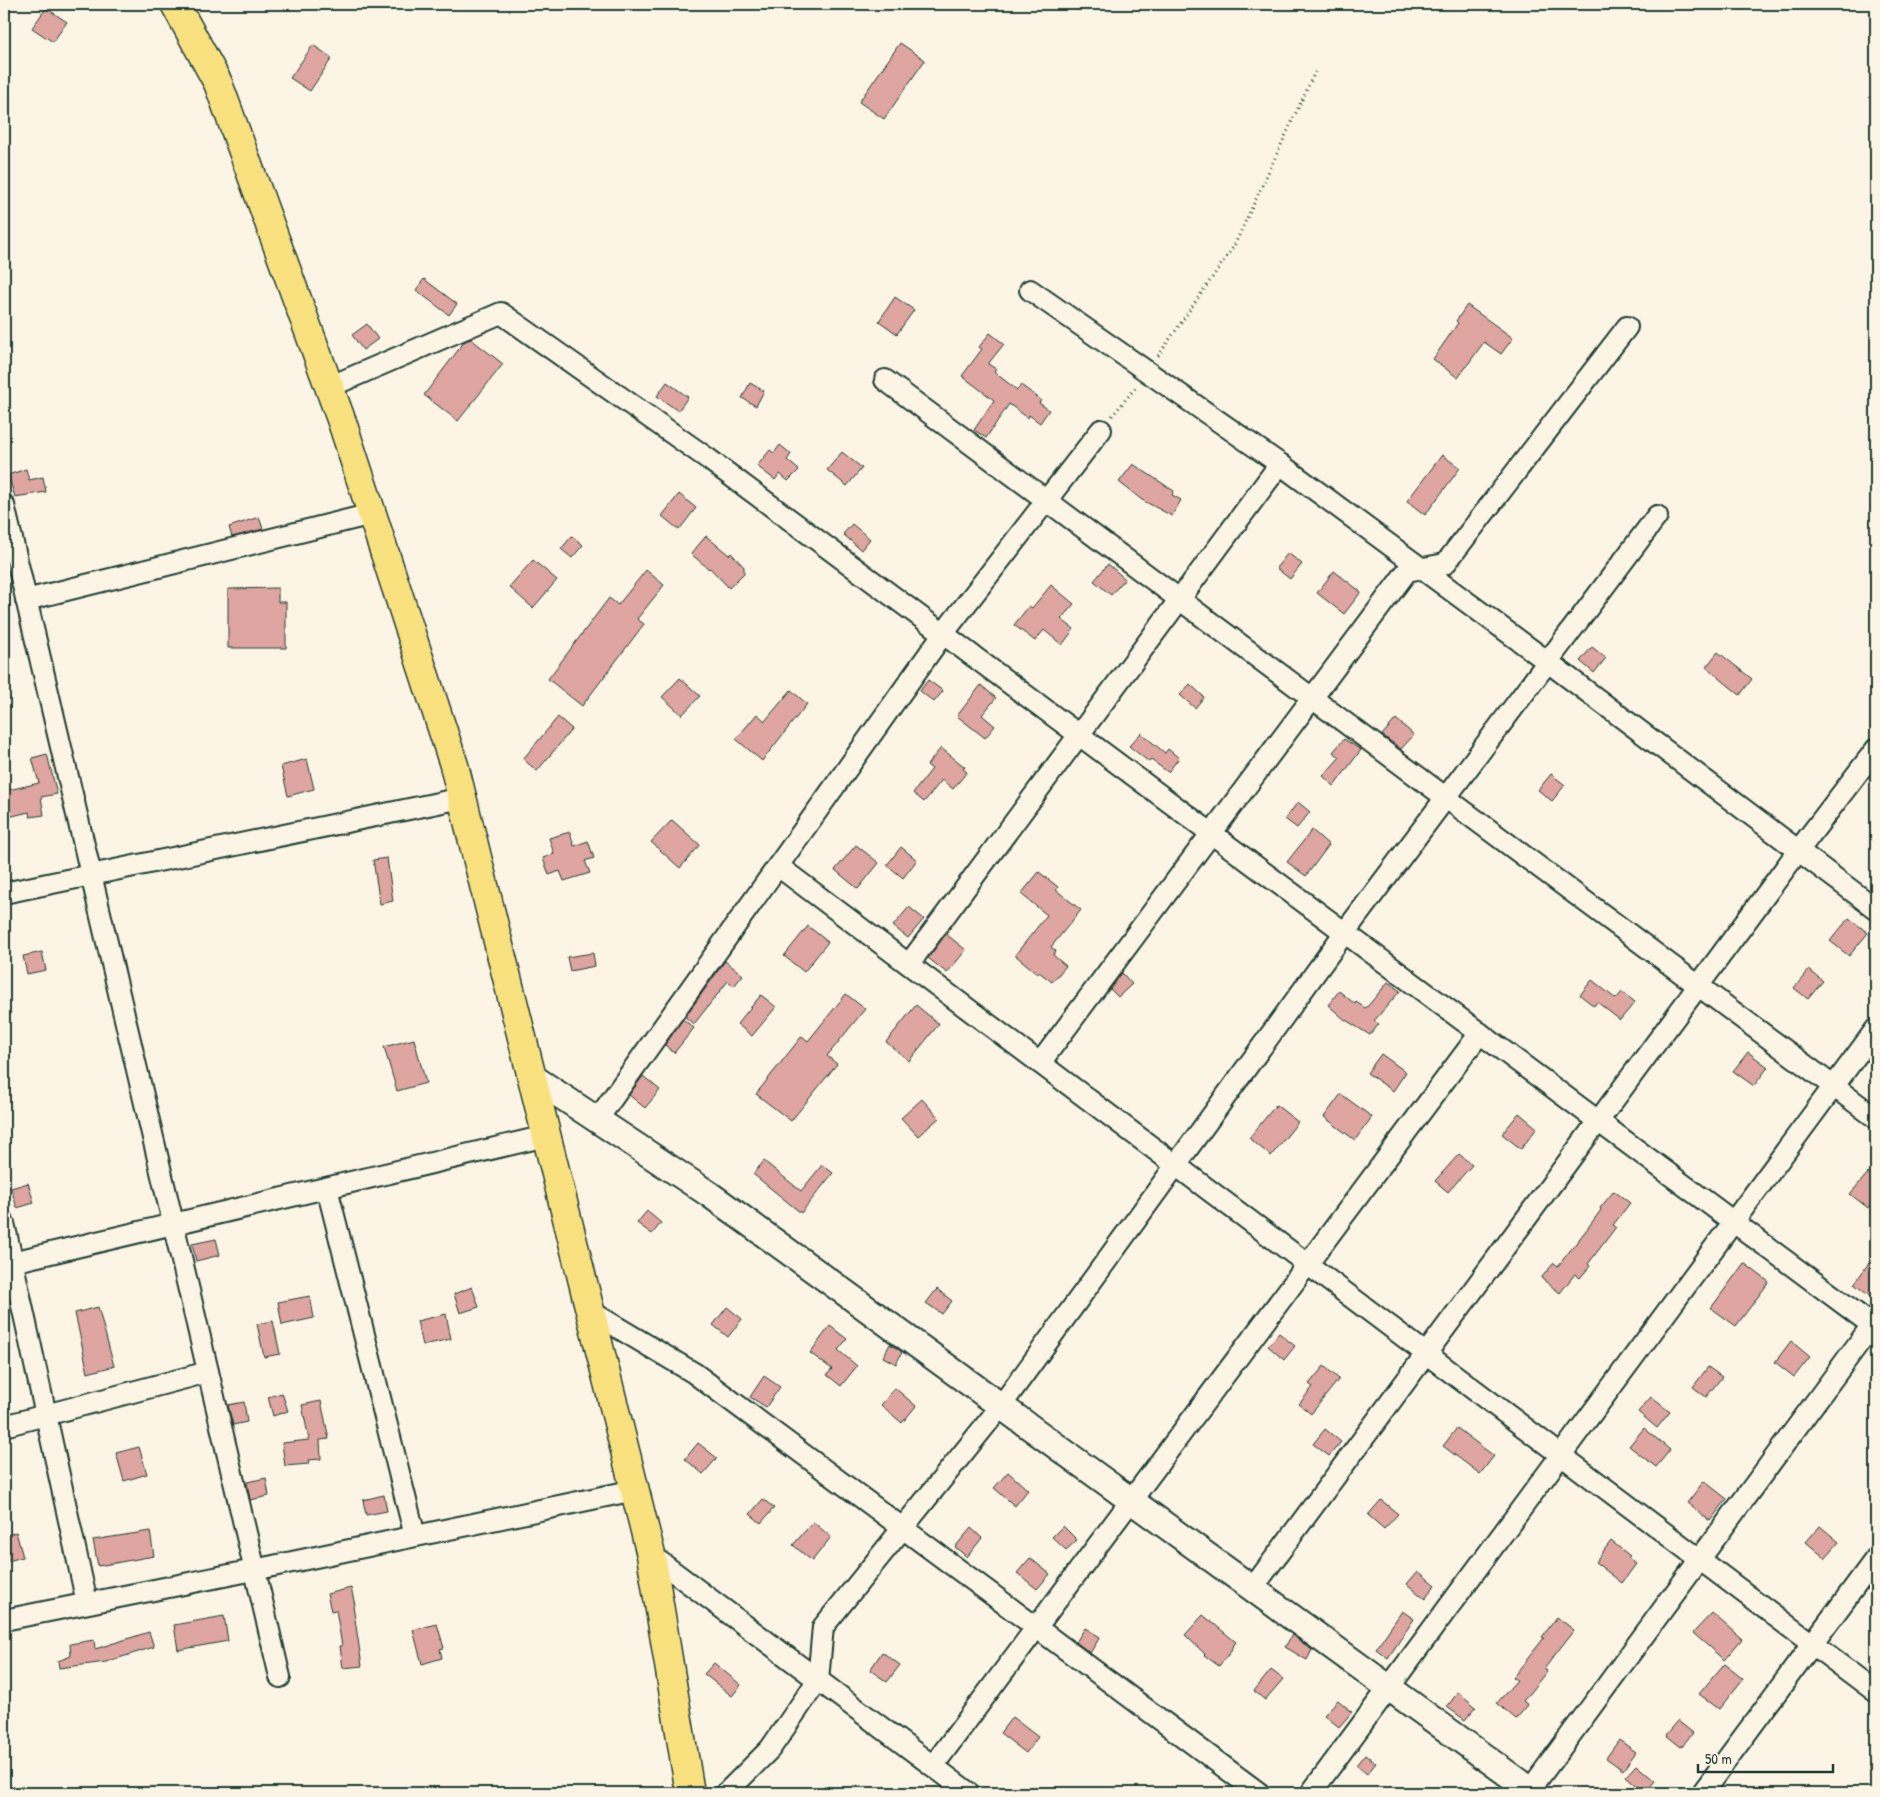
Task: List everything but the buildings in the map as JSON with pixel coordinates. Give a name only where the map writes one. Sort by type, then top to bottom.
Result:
[{"type":"main road","points":[[175,4],[218,83],[330,387],[454,765],[651,1555],[690,1793]]},
{"type":"street","points":[[1030,290],[1280,464],[1548,662],[1876,909]]},
{"type":"street","points":[[330,387],[501,313],[707,458],[1874,1327],[1700,1559],[1532,1792],[709,1194],[531,1076]]},
{"type":"street","points":[[1040,1063],[1408,571],[1445,564],[1627,327]]},
{"type":"street","points":[[885,380],[1876,1118]]},
{"type":"street","points":[[597,1120],[943,634],[1101,430]]},
{"type":"street","points":[[908,964],[1280,464]]},
{"type":"street","points":[[4,504],[280,1677]]},
{"type":"street","points":[[26,600],[372,514]]},
{"type":"street","points":[[726,1793],[770,1749],[818,1680],[823,1627],[1001,1406],[1344,932],[1656,516]]},
{"type":"street","points":[[1252,1589],[1798,851],[1876,749]]},
{"type":"street","points":[[4,893],[462,798]]},
{"type":"street","points":[[778,866],[1876,1692]]},
{"type":"street","points":[[1312,1793],[1876,1028]]},
{"type":"street","points":[[933,1766],[1480,1033]]},
{"type":"street","points":[[8,1263],[546,1136]]},
{"type":"street","points":[[327,1188],[415,1536]]},
{"type":"street","points":[[4,1223],[8,1263],[46,1415],[87,1603]]},
{"type":"street","points":[[590,1311],[694,1373],[1259,1793]]},
{"type":"street","points":[[4,1426],[208,1372]]},
{"type":"street","points":[[4,1620],[635,1490]]},
{"type":"street","points":[[651,1555],[933,1766],[948,1787],[969,1793]]},
{"type":"street","points":[[1702,1793],[1876,1558]]},
{"type":"path","points":[[1101,430],[1147,372],[1234,246],[1315,72]]}]
